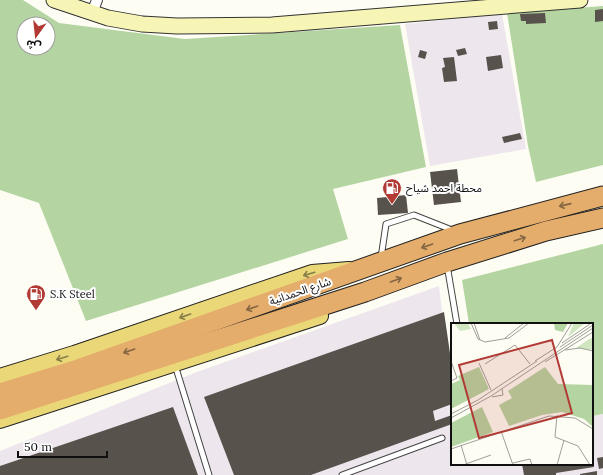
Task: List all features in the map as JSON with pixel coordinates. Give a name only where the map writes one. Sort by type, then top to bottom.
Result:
[{"type":"highway","name":"شارع الحمدانية","points":[[0,393],[78,369],[460,234],[603,196]]},
{"type":"highway","name":"شارع الحمدانية","points":[[0,410],[365,292],[447,262],[546,231],[603,218]]},
{"type":"main road","points":[[0,376],[74,354],[312,273],[336,270],[361,270]]},
{"type":"main road","points":[[0,420],[324,315],[346,306],[365,292]]},
{"type":"street","points":[[54,0],[94,7],[137,23],[177,26],[272,24],[458,5],[580,0]]},
{"type":"lane","points":[[380,262],[386,224],[414,215],[460,234]]},
{"type":"lane","points":[[447,262],[457,323]]},
{"type":"lane","points":[[175,364],[209,475]]},
{"type":"lane","points":[[342,475],[442,438]]},
{"type":"shaded area","points":[[502,14],[526,149],[430,166],[405,24]]},
{"type":"shaded area","points":[[439,286],[451,386],[451,465],[593,465],[593,416],[603,414],[603,475],[0,475],[0,451],[194,373]]},
{"type":"green space","points":[[0,0],[23,0],[48,16],[16,16],[16,56],[56,56],[56,21],[59,23],[185,39],[400,25],[426,167],[333,189],[348,239],[86,321],[39,203],[0,190]]},
{"type":"green space","points":[[603,6],[603,165],[536,182],[528,146],[507,13]]},
{"type":"green space","points":[[603,244],[603,414],[593,416],[593,323],[469,323],[462,280]]},
{"type":"building","points":[[603,9],[603,21],[595,22],[595,10]]},
{"type":"building","points":[[545,13],[546,23],[526,24],[526,21],[521,21],[520,14]]},
{"type":"building","points":[[497,21],[498,29],[489,30],[488,22]]},
{"type":"building","points":[[465,48],[467,54],[458,56],[456,50]]},
{"type":"building","points":[[420,50],[427,52],[425,59],[418,57]]},
{"type":"building","points":[[501,55],[503,68],[488,71],[486,57]]},
{"type":"building","points":[[454,57],[457,81],[444,82],[442,68],[445,67],[443,58]]},
{"type":"building","points":[[520,133],[522,139],[504,143],[502,137]]},
{"type":"building","points":[[457,169],[461,202],[434,205],[430,172]]},
{"type":"building","name":"محطة احمد شياح","points":[[406,195],[408,213],[378,215],[377,198]]},
{"type":"building","points":[[444,312],[451,360],[451,404],[433,411],[435,421],[451,415],[451,424],[311,475],[234,475],[204,397]]},
{"type":"building","points":[[173,407],[198,475],[0,475],[0,466]]},
{"type":"building","points":[[603,457],[603,468],[599,469],[597,458]]},
{"type":"building","points":[[593,464],[594,467],[556,473],[556,475],[524,475],[522,465],[593,465]]},
{"type":"building","points":[[597,471],[597,475],[580,475],[580,474]]},
{"type":"place","name":"محطة احمد شياح","points":[[392,205]]},
{"type":"place","name":"S.K Steel","points":[[36,311]]}]
